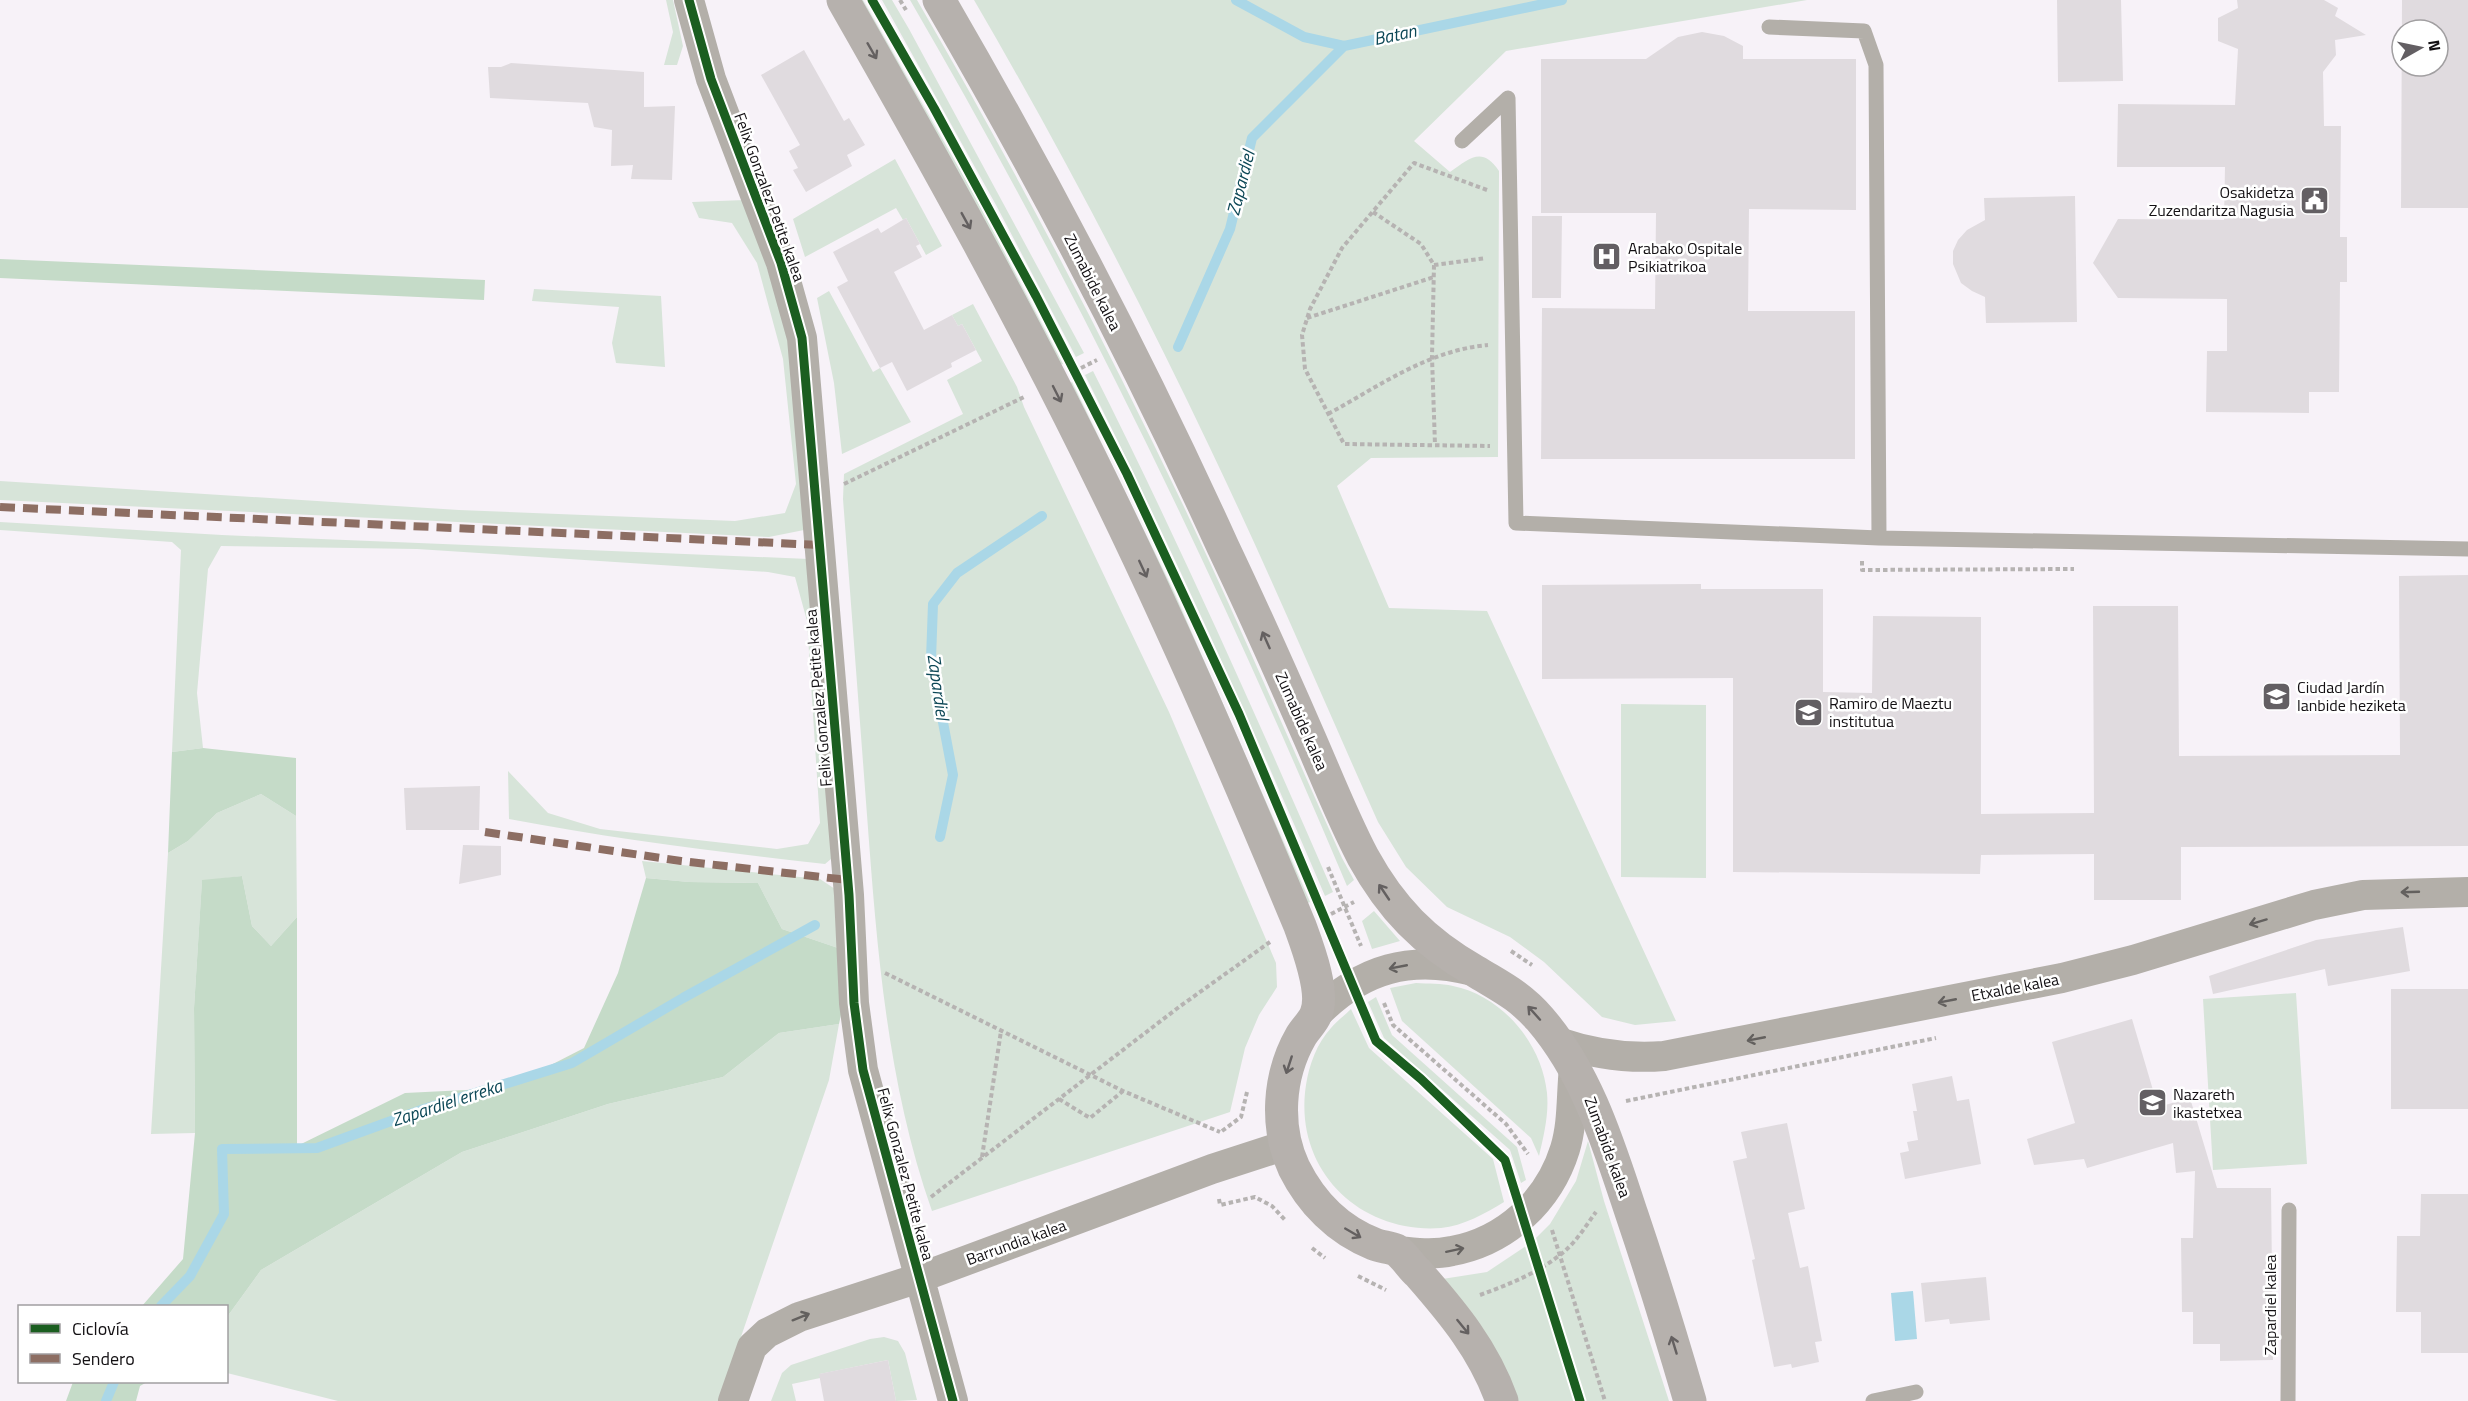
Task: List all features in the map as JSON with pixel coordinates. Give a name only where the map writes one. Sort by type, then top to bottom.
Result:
[{"type":"main road","points":[[843,0],[974,235],[1069,374],[1106,490],[1178,645],[1318,919],[1312,960],[1318,984],[1317,1014],[1301,1036],[1289,1062],[1282,1089],[1281,1117],[1286,1144],[1305,1187],[1335,1221],[1375,1244],[1397,1251],[1470,1335],[1496,1383],[1502,1401]]},
{"type":"main road","name":"Zumabide kalea","points":[[939,0],[1055,210],[1163,420],[1227,554],[1351,832],[1381,888],[1413,927],[1438,947],[1523,1000],[1566,1055],[1590,1097],[1622,1183],[1690,1401]]},
{"type":"street","name":"Felix Gonzalez Petite kalea","points":[[689,0],[711,79],[781,263],[802,338],[849,895],[854,1003],[862,1070],[953,1401]]},
{"type":"street","name":"Etxalde kalea","points":[[1566,1055],[1582,1050],[1636,1058],[1664,1056],[2062,978],[2133,960],[2314,905],[2363,895],[2468,891]]},
{"type":"street","points":[[1317,1014],[1333,997],[1352,985],[1372,974],[1397,966],[1424,963],[1450,965],[1476,972]]},
{"type":"street","points":[[1397,1251],[1424,1254],[1478,1244],[1502,1232],[1524,1215],[1544,1192],[1557,1171],[1570,1125],[1566,1055]]},
{"type":"street","name":"Barrundia kalea","points":[[733,1401],[752,1347],[767,1333],[799,1317],[919,1278],[1212,1169],[1286,1144]]},
{"type":"lane","points":[[1768,27],[1864,31],[1876,64],[1879,538]]},
{"type":"lane","points":[[1462,141],[1508,98],[1516,523],[1879,538],[2468,549]]},
{"type":"lane","name":"Zapardiel kalea","points":[[2288,1401],[2289,1210]]},
{"type":"lane","points":[[1874,1401],[1916,1392]]},
{"type":"path","points":[[1510,198],[1414,163],[1342,248],[1307,318],[1302,335],[1305,369],[1344,444],[1514,446]]},
{"type":"path","points":[[1373,212],[1421,244],[1434,265],[1432,357],[1435,445]]},
{"type":"path","points":[[1434,265],[1511,255]]},
{"type":"path","points":[[1307,318],[1434,277]]},
{"type":"path","points":[[1328,414],[1432,357],[1465,347],[1513,343]]},
{"type":"path","points":[[836,488],[1097,360]]},
{"type":"path","points":[[1862,537],[1862,570],[2080,568]]},
{"type":"path","points":[[929,1198],[1246,957],[1277,937],[1381,888]]},
{"type":"path","points":[[1509,950],[1526,959],[1540,972]]},
{"type":"path","points":[[884,973],[1123,1091],[1220,1132]]},
{"type":"path","points":[[982,1157],[1001,1031]]},
{"type":"path","points":[[1249,1084],[1241,1117],[1220,1132],[1202,1140],[1221,1205],[1256,1197],[1272,1206],[1292,1227]]},
{"type":"path","points":[[1059,1099],[1090,1118],[1123,1091]]},
{"type":"path","points":[[1444,1303],[1508,1284],[1540,1268],[1568,1248],[1604,1201],[1622,1183]]},
{"type":"path","points":[[1524,1215],[1544,1279]]},
{"type":"path","points":[[1305,1241],[1329,1260]]},
{"type":"path","points":[[1349,1271],[1390,1293]]},
{"type":"shaded area","points":[[666,0],[673,0],[683,46],[677,65],[664,65],[673,32]]},
{"type":"shaded area","points":[[856,0],[863,0],[972,191],[1063,364],[1057,366]]},
{"type":"shaded area","points":[[882,0],[892,0],[909,29],[1084,353],[1076,357],[996,205]]},
{"type":"shaded area","points":[[910,0],[917,0],[988,125],[1056,251],[1153,443],[1354,880],[1347,886],[1248,659],[1143,436],[1030,216]]},
{"type":"shaded area","points":[[974,0],[1807,0],[1506,51],[1414,141],[1450,172],[1476,157],[1487,159],[1499,171],[1498,457],[1371,458],[1337,486],[1389,608],[1487,611],[1676,1021],[1635,1025],[1602,1017],[1544,962],[1510,937],[1447,907],[1406,867],[1378,822],[1253,541],[1155,334],[1067,166]]},
{"type":"shaded area","points":[[895,159],[942,246],[926,255],[906,218],[903,220],[896,208],[805,257],[793,219]]},
{"type":"shaded area","points":[[745,200],[793,348],[809,529],[769,537],[0,500],[0,481],[459,510],[735,521],[785,513],[796,484],[783,359],[757,263],[732,223],[699,218],[692,202]]},
{"type":"shaded area","points":[[534,289],[661,296],[665,367],[616,363],[612,343],[619,307],[532,301]]},
{"type":"shaded area","points":[[829,291],[873,372],[880,368],[911,422],[842,454],[834,383],[817,298]]},
{"type":"shaded area","points":[[973,304],[1017,387],[1024,407],[1169,712],[1276,963],[1277,987],[1259,1015],[1245,1048],[1230,1112],[932,1211],[904,1114],[894,1065],[880,965],[843,499],[844,474],[963,414],[947,380],[982,361],[962,324],[958,326],[952,315]]},
{"type":"shaded area","points":[[1093,371],[1187,565],[1276,761],[1333,892],[1325,896],[1209,634],[1085,375]]},
{"type":"shaded area","points":[[1072,382],[1174,592],[1310,902],[1303,905],[1067,385]]},
{"type":"shaded area","points":[[0,522],[222,535],[809,559],[837,854],[825,864],[588,833],[509,819],[508,771],[548,813],[600,829],[777,849],[808,844],[820,823],[807,621],[795,577],[768,572],[417,549],[221,546],[208,569],[197,693],[203,748],[172,752],[181,550],[172,542],[0,530]]},
{"type":"shaded area","points":[[1621,704],[1706,705],[1706,878],[1621,877]]},
{"type":"shaded area","points":[[261,794],[296,816],[297,917],[271,946],[252,926],[242,876],[202,881],[194,1008],[195,1133],[151,1134],[168,853],[188,841],[217,813]]},
{"type":"shaded area","points":[[642,861],[820,879],[838,891],[841,949],[782,929],[758,883],[689,882],[646,878]]},
{"type":"shaded area","points":[[1374,911],[1400,941],[1372,949],[1362,921]]},
{"type":"shaded area","points":[[1416,983],[1453,986],[1471,991],[1503,1011],[1528,1040],[1544,1074],[1547,1093],[1547,1117],[1539,1156],[1531,1138],[1402,1021],[1390,988]]},
{"type":"shaded area","points":[[2296,993],[2307,1164],[2213,1170],[2203,999]]},
{"type":"shaded area","points":[[1376,997],[1392,1035],[1517,1147],[1526,1180],[1521,1183],[1510,1150],[1384,1038],[1368,1002]]},
{"type":"shaded area","points":[[1351,1009],[1369,1048],[1493,1159],[1504,1202],[1458,1225],[1441,1228],[1411,1227],[1383,1220],[1359,1208],[1338,1190],[1321,1169],[1310,1144],[1305,1116],[1306,1085],[1309,1070],[1322,1040],[1333,1025]]},
{"type":"shaded area","points":[[839,1024],[829,1080],[719,1401],[338,1401],[228,1373],[228,1316],[261,1270],[462,1152],[608,1104],[723,1077],[779,1033]]},
{"type":"shaded area","points":[[1588,1141],[1604,1201],[1669,1401],[1513,1401],[1436,1280],[1487,1272],[1532,1242],[1550,1224],[1576,1181]]},
{"type":"shaded area","points":[[884,1337],[898,1341],[905,1353],[917,1400],[896,1401],[888,1360],[820,1374],[820,1378],[792,1384],[796,1401],[771,1401],[782,1373],[791,1365],[870,1339]]},
{"type":"green space","points":[[0,259],[485,280],[484,300],[0,278]]},
{"type":"green space","points":[[203,748],[296,758],[296,816],[261,794],[217,813],[188,841],[168,853],[172,752]]},
{"type":"green space","points":[[242,876],[252,926],[271,946],[297,917],[297,1146],[405,1093],[506,1088],[584,1048],[618,973],[646,878],[689,882],[758,883],[782,929],[841,949],[845,996],[839,1024],[779,1033],[723,1077],[608,1104],[462,1152],[261,1270],[228,1316],[228,1305],[143,1305],[183,1259],[195,1133],[194,1008],[202,880]]},
{"type":"green space","points":[[73,1383],[145,1383],[140,1386],[136,1401],[66,1401]]},
{"type":"water","points":[[1913,1291],[1917,1339],[1895,1341],[1891,1293]]},
{"type":"building","points":[[2057,0],[2121,0],[2123,81],[2058,82]]},
{"type":"building","name":"Osakidetza Zuzendaritza Nagusia","points":[[2237,0],[2324,0],[2338,8],[2335,16],[2366,35],[2335,40],[2336,55],[2323,72],[2324,126],[2341,126],[2340,237],[2347,237],[2347,282],[2340,282],[2339,392],[2309,392],[2309,413],[2206,412],[2207,351],[2227,351],[2227,299],[2118,298],[2093,263],[2118,219],[2224,220],[2225,167],[2117,167],[2118,104],[2235,105],[2238,49],[2218,41],[2218,18],[2238,8]]},
{"type":"building","points":[[2402,0],[2468,0],[2468,208],[2401,208],[2402,78],[2450,78],[2450,18],[2402,18]]},
{"type":"building","points":[[1702,32],[1724,36],[1743,46],[1743,59],[1856,59],[1856,210],[1749,209],[1748,311],[1855,311],[1855,459],[1541,459],[1542,308],[1655,309],[1656,213],[1541,213],[1541,59],[1646,59],[1678,37]]},
{"type":"building","points":[[804,50],[844,121],[849,118],[865,145],[847,155],[852,166],[806,192],[793,170],[798,168],[789,151],[800,145],[761,75]]},
{"type":"building","points":[[511,63],[644,72],[644,107],[675,106],[672,180],[631,179],[633,165],[611,166],[612,130],[594,127],[588,103],[490,98],[488,67],[501,67]]},
{"type":"building","points":[[2075,196],[2077,322],[1986,323],[1985,297],[1961,283],[1953,264],[1953,251],[1958,240],[1967,230],[1985,220],[1984,198]]},
{"type":"building","points":[[1532,216],[1562,216],[1561,298],[1532,298]]},
{"type":"building","points":[[906,218],[920,244],[916,246],[922,257],[894,272],[924,330],[952,315],[958,326],[962,324],[976,350],[951,363],[952,367],[907,391],[892,362],[880,368],[837,287],[848,281],[833,252],[878,228],[881,233]]},
{"type":"building","points":[[2468,575],[2468,846],[2181,847],[2181,900],[2094,900],[2094,854],[1981,855],[1980,874],[1733,872],[1733,678],[1542,679],[1542,585],[1701,584],[1701,589],[1823,589],[1823,692],[1872,693],[1873,616],[1981,617],[1981,814],[2094,813],[2093,606],[2178,606],[2179,756],[2400,755],[2399,576]]},
{"type":"building","points":[[480,786],[479,830],[406,830],[404,788]]},
{"type":"building","points":[[463,845],[501,846],[501,875],[459,884]]},
{"type":"building","points":[[2403,927],[2410,971],[2328,986],[2325,969],[2213,994],[2209,976],[2316,940]]},
{"type":"building","points":[[2391,989],[2468,989],[2468,1109],[2391,1109]]},
{"type":"building","points":[[2132,1019],[2158,1107],[2190,1098],[2217,1188],[2271,1188],[2273,1360],[2220,1361],[2220,1344],[2193,1344],[2193,1312],[2182,1312],[2181,1238],[2193,1238],[2195,1171],[2176,1173],[2173,1143],[2087,1168],[2084,1159],[2034,1165],[2027,1139],[2075,1123],[2052,1042]]},
{"type":"building","points":[[1952,1076],[1957,1101],[1969,1099],[1981,1164],[1905,1179],[1900,1153],[1909,1151],[1907,1142],[1918,1140],[1913,1111],[1917,1111],[1912,1084]]},
{"type":"building","points":[[1787,1123],[1805,1209],[1788,1213],[1800,1268],[1808,1266],[1822,1341],[1815,1342],[1819,1362],[1792,1368],[1791,1364],[1774,1367],[1752,1260],[1755,1259],[1733,1161],[1747,1158],[1741,1132]]},
{"type":"building","points":[[2421,1194],[2468,1194],[2468,1353],[2421,1353],[2421,1312],[2396,1312],[2397,1236],[2420,1236]]},
{"type":"building","points":[[1986,1277],[1990,1320],[1950,1324],[1949,1319],[1925,1322],[1921,1283]]},
{"type":"building","points":[[888,1360],[896,1401],[824,1401],[819,1374]]},
{"type":"waterway","name":"Batan","points":[[1236,0],[1304,37],[1344,46],[1562,0]]},
{"type":"waterway","name":"Zapardiel","points":[[1178,347],[1230,229],[1252,138],[1344,46]]},
{"type":"waterway","name":"Zapardiel","points":[[940,837],[953,775],[931,659],[933,604],[957,573],[1042,516]]},
{"type":"waterway","name":"Zapardiel erreka","points":[[162,1305],[190,1276],[224,1214],[222,1149],[317,1148],[424,1109],[572,1063],[815,925]]},
{"type":"waterway","name":"Zapardiel erreka","points":[[106,1401],[114,1383]]},
{"type":"marked path","points":[[0,507],[820,545]]},
{"type":"marked path","points":[[485,832],[681,861],[848,880]]},
{"type":"cycle path","points":[[689,0],[711,79],[781,263],[802,338],[849,895],[854,1003],[863,1070],[953,1401]]},
{"type":"cycle path","points":[[872,0],[934,108],[1036,296],[1127,474],[1239,714],[1376,1041],[1421,1079],[1505,1160],[1580,1401]]},
{"type":"place","name":"Osakidetza Zuzendaritza Nagusia","points":[[2315,201]]},
{"type":"place","name":"Arabako Ospitale Psikiatrikoa","points":[[1607,257]]},
{"type":"place","name":"Ciudad Jardín lanbide heziketa","points":[[2276,696]]},
{"type":"place","name":"Ramiro de Maeztu institutua","points":[[1808,712]]},
{"type":"place","name":"Nazareth ikastetxea","points":[[2152,1103]]}]
